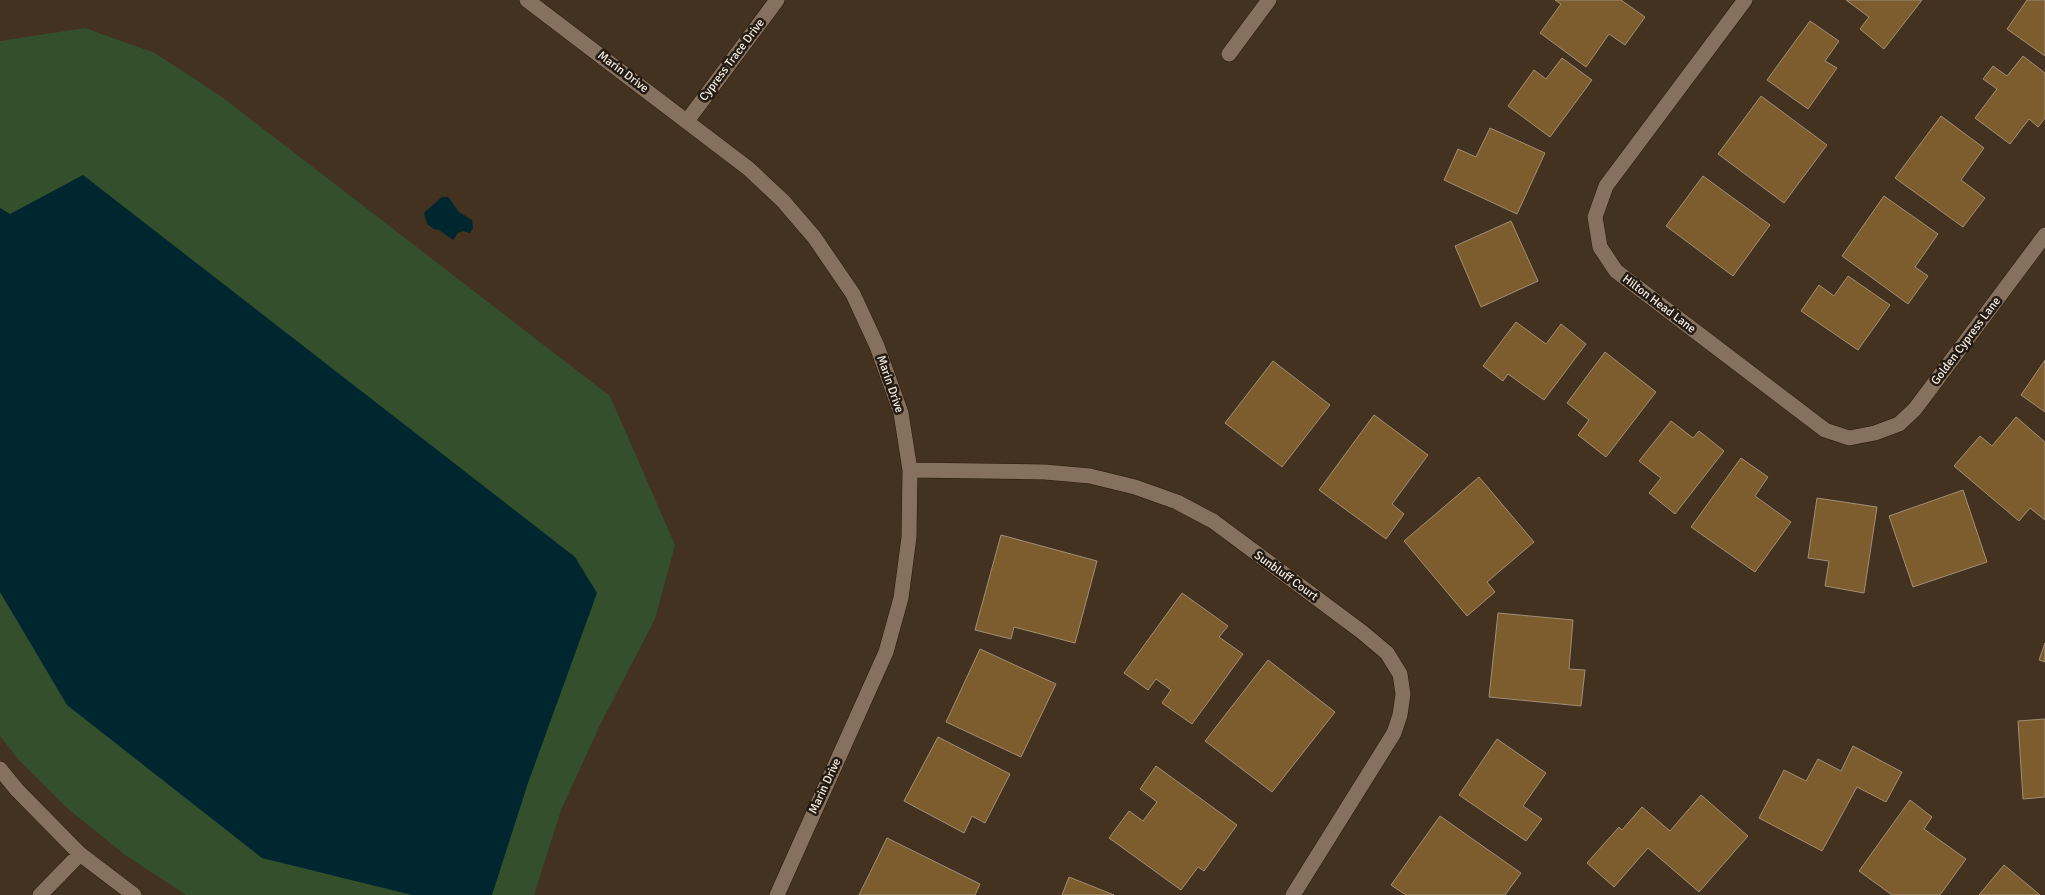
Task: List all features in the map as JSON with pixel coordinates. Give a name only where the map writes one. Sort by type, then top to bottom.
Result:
[{"type":"street","name":"Marin Drive","points":[[527,0],[749,169],[782,201],[814,237],[853,294],[877,346],[901,413],[910,470],[908,546],[901,598],[886,652],[777,895]]},
{"type":"street","name":"Cypress Trace Drive","points":[[687,121],[777,0]]},
{"type":"street","points":[[1229,54],[1269,0]]},
{"type":"street","name":"Hilton Head Lane","points":[[1745,0],[1606,186],[1595,217],[1600,247],[1616,271],[1825,430],[1850,438],[1875,433]]},
{"type":"street","name":"Golden Cypress Lane","points":[[1875,433],[1899,424],[1915,409],[2045,235]]},
{"type":"street","name":"Sunbluff Court","points":[[910,470],[1045,472],[1090,476],[1135,487],[1177,502],[1213,522],[1362,632],[1387,653],[1400,674],[1403,694],[1400,715],[1394,733],[1294,895]]},
{"type":"street","points":[[0,769],[17,790],[80,854],[134,895]]},
{"type":"street","points":[[40,895],[80,854]]},
{"type":"green space","points":[[85,28],[155,53],[222,97],[610,396],[675,545],[655,619],[601,723],[561,810],[534,895],[186,895],[124,854],[67,808],[18,759],[0,736],[0,41]]},
{"type":"water","points":[[83,175],[575,557],[597,593],[528,783],[492,895],[412,895],[262,858],[67,705],[0,592],[0,208],[10,214]]},
{"type":"water","points":[[442,197],[448,197],[459,212],[472,220],[473,228],[470,233],[463,231],[458,233],[453,240],[427,224],[424,213]]},
{"type":"building","points":[[1555,0],[1621,0],[1645,17],[1625,45],[1609,34],[1586,67],[1540,33],[1561,4]]},
{"type":"building","points":[[1846,0],[1922,0],[1884,49],[1860,29],[1869,17]]},
{"type":"building","points":[[2027,0],[2045,0],[2045,56],[2007,29]]},
{"type":"building","points":[[1810,21],[1839,41],[1825,61],[1837,68],[1808,109],[1767,80]]},
{"type":"building","points":[[2023,56],[2045,73],[2045,118],[2038,127],[2029,119],[2010,144],[1975,118],[1997,89],[1983,79],[1993,66],[2007,76]]},
{"type":"building","points":[[1562,58],[1592,80],[1550,137],[1508,106],[1534,70],[1546,79]]},
{"type":"building","points":[[1761,96],[1827,145],[1784,203],[1718,154]]},
{"type":"building","points":[[1941,116],[1984,148],[1961,180],[1985,198],[1963,227],[1895,178]]},
{"type":"building","points":[[1490,128],[1545,153],[1517,214],[1444,180],[1458,149],[1476,157]]},
{"type":"building","points":[[1703,176],[1770,225],[1733,276],[1666,226]]},
{"type":"building","points":[[1884,196],[1938,234],[1915,267],[1928,276],[1908,304],[1842,256]]},
{"type":"building","points":[[1511,221],[1538,281],[1481,307],[1455,246]]},
{"type":"building","points":[[1848,276],[1890,305],[1858,350],[1801,311],[1819,285],[1834,296]]},
{"type":"building","points":[[1516,322],[1546,344],[1561,324],[1586,344],[1544,400],[1508,374],[1503,381],[1483,366]]},
{"type":"building","points":[[1605,352],[1656,392],[1606,457],[1578,435],[1589,420],[1567,403]]},
{"type":"building","points":[[2045,360],[2045,412],[2021,395]]},
{"type":"building","points":[[1273,361],[1330,405],[1282,467],[1225,423]]},
{"type":"building","points":[[1374,415],[1428,455],[1392,504],[1404,514],[1386,539],[1319,490]]},
{"type":"building","points":[[2016,417],[2045,442],[2045,520],[2030,508],[2019,521],[1954,466],[1980,436],[1992,446]]},
{"type":"building","points":[[1671,421],[1693,438],[1699,431],[1724,451],[1675,514],[1649,493],[1661,478],[1639,461]]},
{"type":"building","points":[[1741,458],[1768,477],[1755,496],[1791,522],[1755,572],[1691,527]]},
{"type":"building","points":[[1479,477],[1534,542],[1487,582],[1495,592],[1467,616],[1404,541]]},
{"type":"building","points":[[1963,490],[1987,562],[1913,587],[1889,516]]},
{"type":"building","points":[[1817,498],[1877,507],[1864,593],[1825,586],[1829,561],[1808,558]]},
{"type":"building","points":[[1001,535],[1097,561],[1075,643],[1014,627],[1011,639],[975,630]]},
{"type":"building","points":[[1182,593],[1228,626],[1219,637],[1243,654],[1192,724],[1162,703],[1171,690],[1156,679],[1148,690],[1124,673]]},
{"type":"building","points":[[1498,613],[1573,620],[1569,669],[1585,670],[1581,706],[1489,697]]},
{"type":"building","points":[[2045,643],[2045,662],[2039,660]]},
{"type":"building","points":[[980,649],[1056,684],[1021,757],[946,722]]},
{"type":"building","points":[[1268,660],[1335,712],[1272,792],[1205,741]]},
{"type":"building","points":[[2045,719],[2045,797],[2023,799],[2018,721]]},
{"type":"building","points":[[938,737],[1010,774],[985,823],[972,816],[964,833],[904,801]]},
{"type":"building","points":[[1497,739],[1546,773],[1523,806],[1542,819],[1526,841],[1459,795]]},
{"type":"building","points":[[1853,746],[1902,772],[1886,802],[1857,787],[1822,851],[1759,818],[1784,770],[1806,781],[1818,759],[1841,771]]},
{"type":"building","points":[[1156,766],[1237,825],[1204,871],[1198,867],[1181,890],[1109,838],[1129,811],[1143,821],[1157,802],[1140,789]]},
{"type":"building","points":[[1701,795],[1748,836],[1699,892],[1648,848],[1614,887],[1587,863],[1619,827],[1622,830],[1642,807],[1670,831]]},
{"type":"building","points":[[1910,800],[1932,817],[1924,829],[1966,859],[1940,895],[1892,895],[1859,871]]},
{"type":"building","points":[[1440,816],[1521,873],[1505,895],[1406,895],[1391,885]]},
{"type":"building","points":[[887,838],[980,884],[975,895],[859,895]]},
{"type":"building","points":[[2004,865],[2040,895],[1979,895]]},
{"type":"building","points":[[1069,877],[1114,895],[1062,895]]}]
